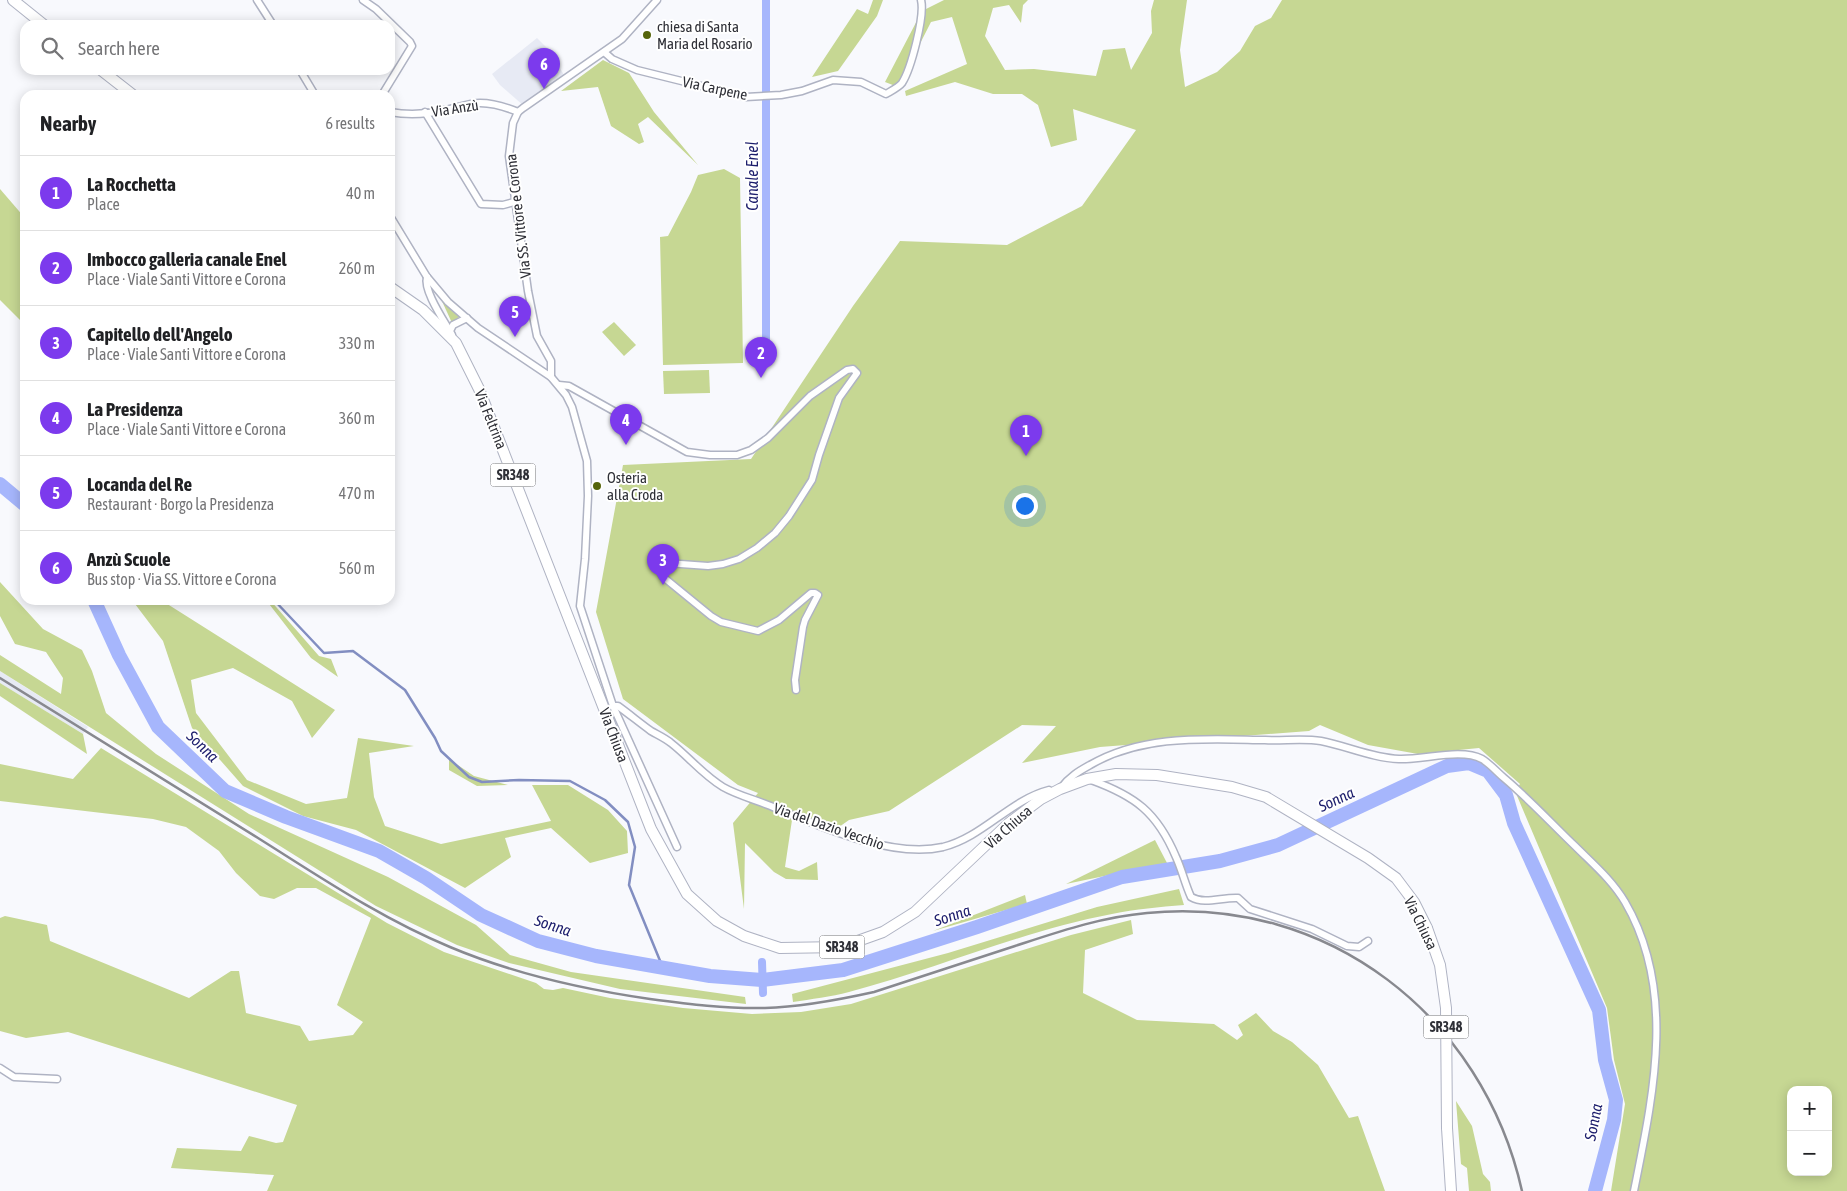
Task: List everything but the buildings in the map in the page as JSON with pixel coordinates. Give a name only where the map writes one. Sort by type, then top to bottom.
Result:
[{"type":"main road","points":[[13,0],[38,20]]},
{"type":"main road","points":[[107,75],[127,90]]},
{"type":"main road","name":"Via Feltrina","points":[[395,290],[424,310],[456,343],[479,389],[565,608]]},
{"type":"main road","name":"Via Chiusa","points":[[565,608],[651,829],[687,894],[717,921],[744,936],[780,948],[841,947],[883,932],[915,912],[1009,823],[1042,799],[1060,788],[1087,779],[1116,774],[1157,775],[1232,787],[1266,797],[1368,858],[1396,878],[1414,902],[1427,928],[1440,965],[1446,1008],[1447,1128],[1451,1191]]},
{"type":"street","points":[[257,0],[269,20]]},
{"type":"street","points":[[362,0],[376,8],[388,20]]},
{"type":"street","points":[[518,112],[622,39],[657,0]]},
{"type":"street","name":"Via Carpene","points":[[604,52],[612,59],[637,70],[746,97],[781,95],[802,91],[833,80],[861,82],[886,94],[901,83],[915,47],[923,9],[921,0]]},
{"type":"street","points":[[395,27],[412,46],[395,74]]},
{"type":"street","points":[[303,75],[312,90]]},
{"type":"street","points":[[385,90],[394,75]]},
{"type":"street","name":"Via Anzù","points":[[395,113],[443,111],[478,102],[507,107],[518,112]]},
{"type":"street","points":[[425,112],[481,204],[503,205],[514,202]]},
{"type":"street","name":"Via SS. Vittore e Corona","points":[[518,112],[513,123],[509,156],[514,202],[537,336],[551,361],[551,377]]},
{"type":"street","name":"Via Feltrina","points":[[395,224],[427,277],[426,283],[430,294],[456,343]]},
{"type":"street","points":[[427,277],[448,302],[478,328],[551,377],[559,385],[572,407],[587,461],[588,496],[585,559],[580,606],[613,706],[677,847]]},
{"type":"street","points":[[450,331],[453,325],[467,318]]},
{"type":"street","points":[[559,385],[569,386],[686,452],[710,455],[737,455],[750,450],[768,438],[810,396],[847,370],[854,368],[857,374],[840,398],[812,480],[789,516],[775,533],[757,548],[739,559],[724,564],[708,566],[667,563],[660,568],[662,576],[711,616],[721,622],[750,630],[758,631],[780,620],[811,593],[815,592],[818,595],[803,627],[796,690]]},
{"type":"street","name":"Via del Dazio Vecchio","points":[[613,706],[618,706],[653,732],[669,741],[700,770],[723,787],[800,819],[869,842],[902,850],[940,848],[958,843],[1027,799],[1060,788]]},
{"type":"street","points":[[1060,788],[1066,780],[1103,758],[1127,749],[1164,741],[1193,739],[1320,741],[1396,759],[1470,755],[1484,760],[1536,806],[1608,878],[1625,902],[1645,948],[1651,966],[1656,1001],[1654,1084],[1649,1119],[1634,1191]]},
{"type":"street","points":[[1087,779],[1113,788],[1139,803],[1156,821],[1169,841],[1190,897],[1199,902],[1226,897],[1238,898],[1250,909],[1312,929],[1347,946],[1360,947],[1368,941]]},
{"type":"street","points":[[0,1068],[14,1077],[56,1079]]},
{"type":"shaded area","points":[[537,38],[549,50],[564,75],[555,84],[524,106],[500,85],[492,74]]},
{"type":"shaded area","points":[[0,671],[88,727],[83,734],[0,683]]},
{"type":"green space","points":[[873,0],[883,0],[877,16],[838,71],[812,77],[857,9],[868,14]]},
{"type":"green space","points":[[944,0],[1028,0],[1023,5],[1021,23],[1009,5],[993,8],[985,36],[1005,70],[1034,69],[1096,76],[1103,50],[1125,48],[1131,70],[1152,33],[1151,11],[1154,0],[1187,0],[1180,50],[1185,87],[1217,72],[1240,51],[1255,26],[1271,18],[1282,0],[1847,0],[1847,1191],[1611,1191],[1625,1104],[1614,1060],[1607,1008],[1515,791],[1520,784],[1479,748],[1418,754],[1368,745],[1320,725],[1309,731],[1100,747],[1022,763],[1056,726],[1022,725],[889,811],[849,820],[839,827],[792,820],[785,867],[799,871],[817,862],[818,880],[786,879],[774,872],[745,843],[744,909],[733,823],[758,793],[738,785],[623,699],[596,612],[623,465],[751,459],[853,306],[900,241],[1007,245],[1082,206],[1136,130],[1073,109],[1077,140],[1051,147],[1038,105],[1022,94],[993,94],[955,82],[906,96],[905,91],[967,64],[952,17],[931,22],[898,87],[885,82],[922,11]]},
{"type":"green space","points":[[603,60],[629,73],[654,112],[698,165],[648,117],[638,124],[644,142],[639,144],[611,126],[598,87],[561,91]]},
{"type":"green space","points":[[724,169],[740,178],[743,363],[663,365],[660,237],[668,236],[698,175]]},
{"type":"green space","points":[[0,189],[20,212],[20,320],[0,300]]},
{"type":"green space","points":[[441,299],[460,316],[452,323]]},
{"type":"green space","points":[[614,322],[636,345],[624,356],[602,332]]},
{"type":"green space","points":[[709,370],[710,393],[664,394],[663,371]]},
{"type":"green space","points":[[0,582],[43,629],[82,650],[92,671],[106,713],[156,754],[249,814],[388,877],[476,925],[510,955],[571,972],[745,997],[746,1004],[620,989],[509,963],[457,945],[376,906],[0,671],[0,655],[61,694],[63,678],[46,652],[15,644],[0,616]]},
{"type":"green space","points":[[136,605],[169,605],[335,710],[312,738],[292,701],[233,668],[191,680],[196,713],[247,780],[306,804],[347,798],[358,738],[414,746],[369,753],[374,797],[385,826],[441,844],[551,821],[532,785],[568,785],[608,810],[627,831],[628,853],[590,863],[551,828],[505,838],[511,857],[465,888],[356,830],[303,816],[243,786],[192,728],[163,641]]},
{"type":"green space","points":[[270,605],[274,605],[319,656],[331,659],[338,677],[311,658]]},
{"type":"green space","points":[[0,683],[83,734],[87,754],[0,696]]},
{"type":"green space","points":[[101,748],[387,923],[444,952],[536,983],[544,989],[563,988],[610,998],[683,1008],[752,1014],[801,1012],[851,1004],[1071,935],[1131,920],[1133,934],[1085,950],[1083,993],[1137,1020],[1214,1024],[1237,1040],[1243,1035],[1238,1025],[1256,1013],[1273,1031],[1292,1042],[1318,1065],[1349,1118],[1358,1116],[1385,1191],[267,1191],[274,1175],[171,1168],[177,1148],[241,1151],[249,1136],[276,1143],[283,1142],[297,1105],[68,1032],[26,1038],[0,1031],[0,918],[5,916],[47,925],[50,941],[189,998],[231,971],[239,971],[246,1013],[300,1026],[309,1041],[353,1035],[363,1022],[337,1005],[371,918],[316,888],[297,888],[274,899],[260,896],[236,873],[219,851],[186,827],[153,819],[0,801],[0,764],[73,779]]},
{"type":"green space","points":[[449,759],[474,776],[508,785],[477,786],[449,770]]},
{"type":"green space","points":[[1155,840],[1167,863],[1066,884]]},
{"type":"green space","points":[[1179,889],[1184,905],[1130,911],[1078,921],[1012,940],[882,983],[828,997],[793,1002],[792,994],[948,953],[1097,907]]},
{"type":"green space","points":[[1025,895],[1027,904],[933,931]]},
{"type":"green space","points":[[1456,1101],[1472,1126],[1483,1174],[1490,1182],[1491,1191],[1469,1191],[1467,1168],[1461,1164]]},
{"type":"waterway","name":"Canale Enel","points":[[766,0],[766,352]]},
{"type":"waterway","name":"Sonna","points":[[0,484],[20,501]]},
{"type":"waterway","name":"Sonna","points":[[96,605],[119,655],[158,727],[225,791],[286,817],[379,851],[426,878],[481,915],[538,941],[596,956],[710,976],[762,980],[843,970],[977,927],[1122,877],[1220,861],[1278,845],[1447,766],[1469,763],[1488,771],[1506,795],[1514,823],[1599,1010],[1605,1060],[1616,1100],[1614,1120],[1595,1191]]},
{"type":"waterway","points":[[279,605],[324,653],[353,651],[405,690],[441,751],[469,777],[482,782],[519,780],[570,781],[605,800],[628,822],[635,847],[629,885],[663,968]]},
{"type":"waterway","name":"Canale Enel","points":[[762,962],[763,993]]},
{"type":"railway","points":[[0,678],[328,882],[400,924],[474,957],[523,973],[599,990],[707,1006],[736,1008],[793,1006],[874,992],[1064,930],[1130,915],[1147,913],[1213,913],[1276,924],[1334,947],[1387,980],[1434,1021],[1472,1071],[1502,1128],[1522,1191]]},
{"type":"place","name":"chiesa di Santa Maria del Rosario","points":[[647,35]]},
{"type":"place","name":"Anzù Scuole","points":[[544,89]]},
{"type":"place","name":"Locanda del Re","points":[[515,337]]},
{"type":"place","name":"Imbocco galleria canale Enel","points":[[761,378]]},
{"type":"place","name":"La Presidenza","points":[[626,445]]},
{"type":"place","name":"La Rocchetta","points":[[1026,456]]},
{"type":"place","name":"Osteria alla Croda","points":[[597,486]]},
{"type":"place","name":"Capitello dell'Angelo","points":[[663,585]]}]
